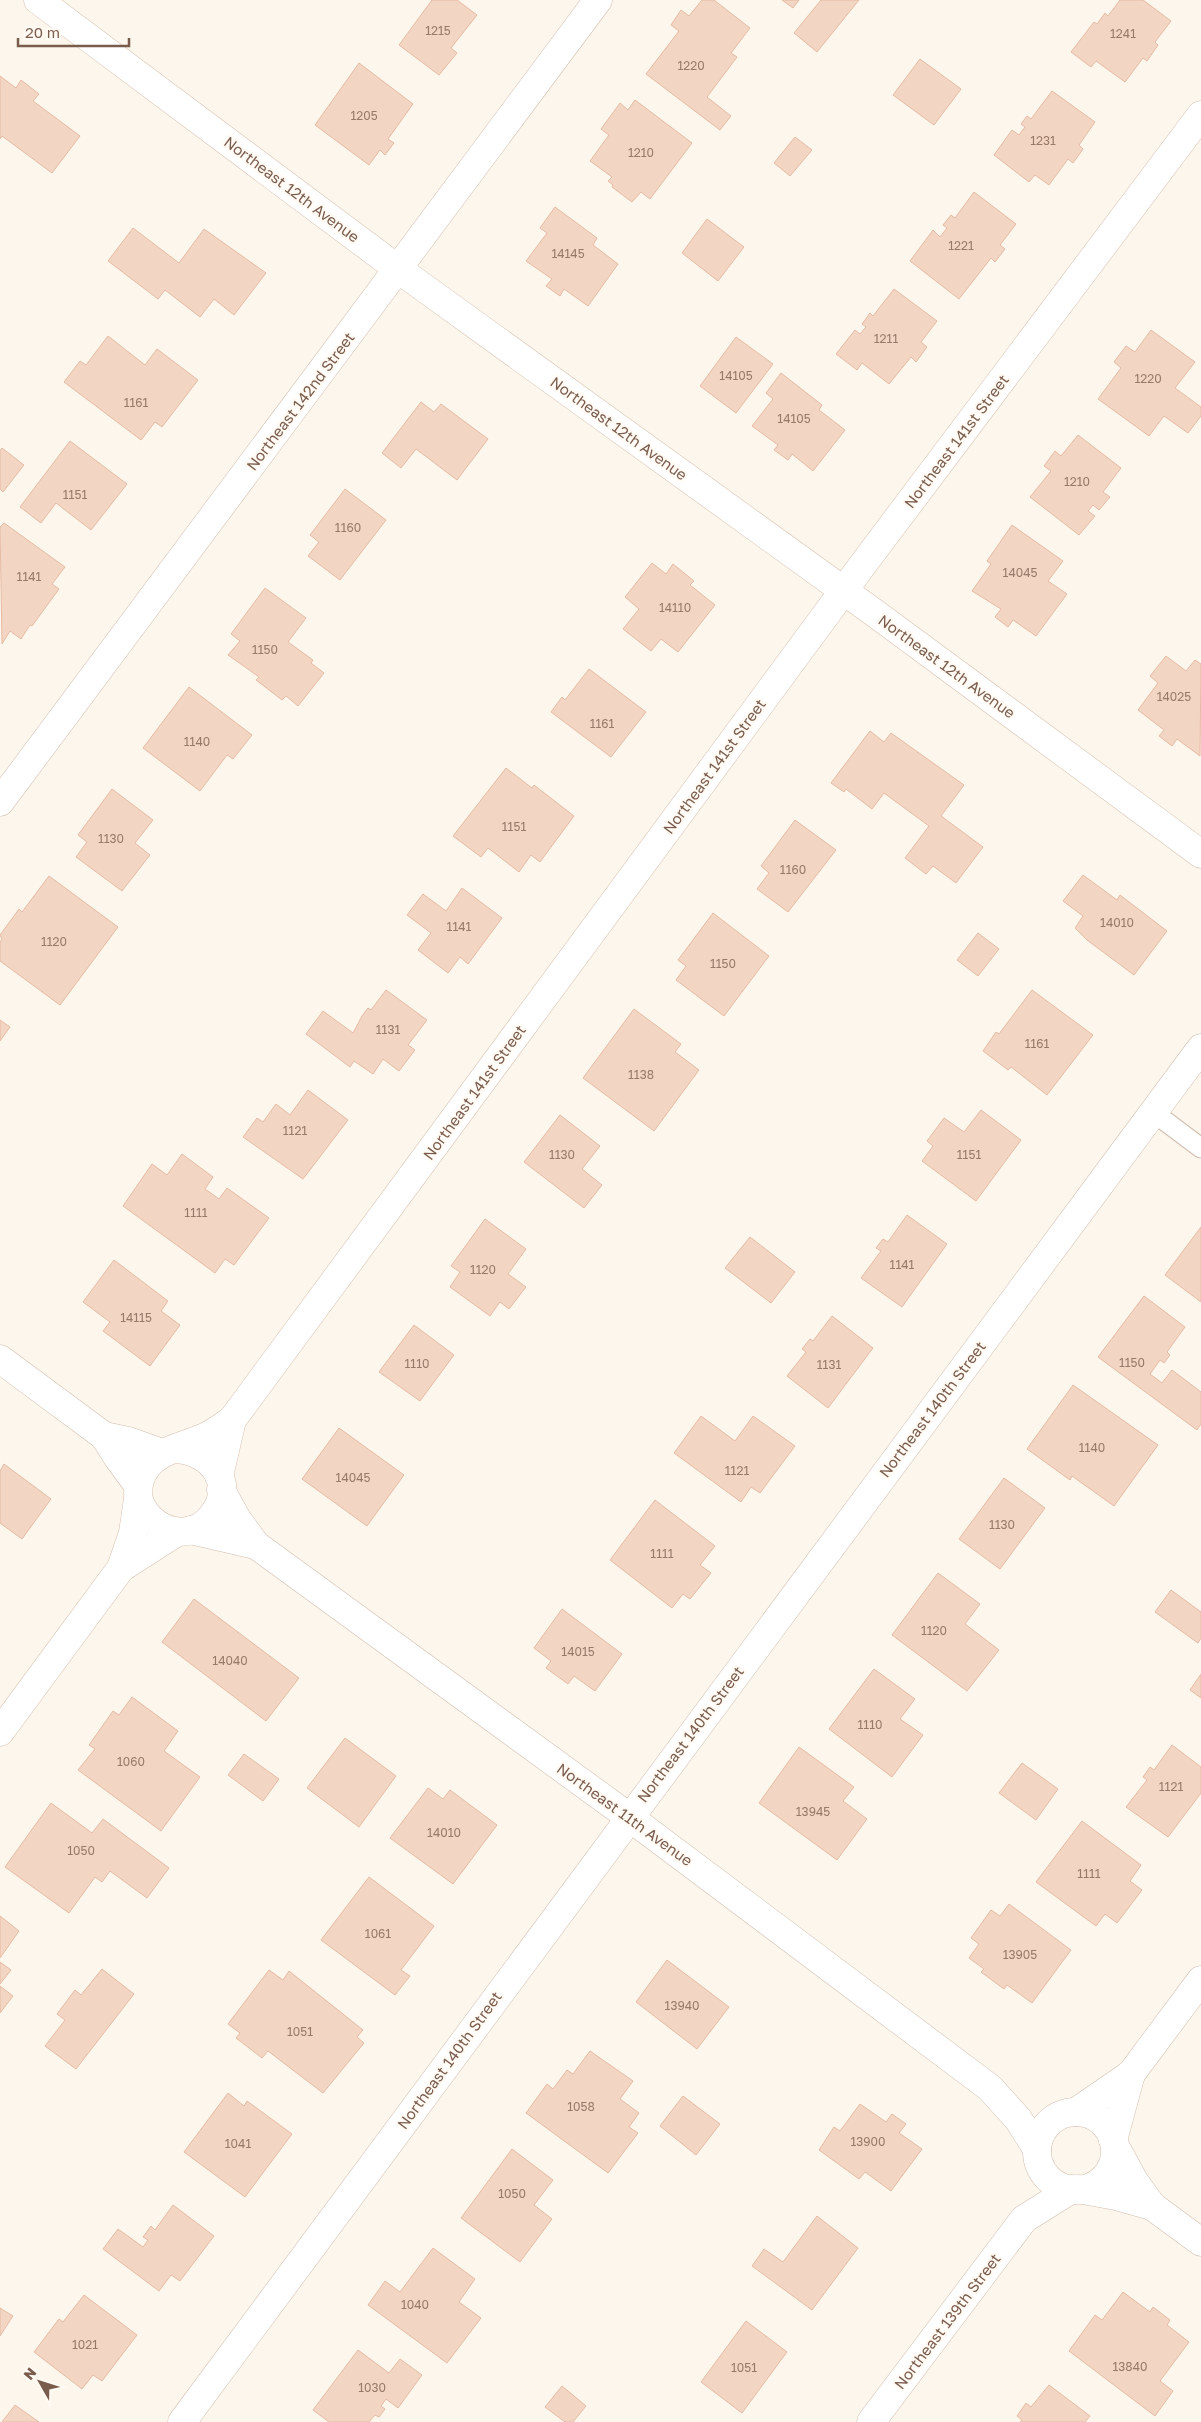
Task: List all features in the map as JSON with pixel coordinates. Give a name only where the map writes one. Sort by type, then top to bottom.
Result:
[{"type":"street","name":"Northeast 12th Avenue","points":[[38,0],[398,269],[844,591],[1201,854]]},
{"type":"street","name":"Northeast 142nd Street","points":[[0,802],[598,0]]},
{"type":"street","name":"Northeast 141st Street","points":[[169,1451],[206,1437],[232,1420],[844,591],[1201,115]]},
{"type":"street","name":"Northeast 140th Street","points":[[182,2422],[1201,1048]]},
{"type":"street","points":[[0,1359],[104,1436],[138,1492],[144,1512],[152,1522],[164,1529],[184,1531]]},
{"type":"street","name":"Northeast 141st Street","points":[[220,1483],[223,1452],[232,1420]]},
{"type":"street","points":[[104,1436],[169,1451],[189,1450],[202,1455],[212,1464],[220,1483],[219,1503],[213,1515],[203,1525],[184,1531],[121,1568]]},
{"type":"street","points":[[0,1732],[121,1568],[132,1533],[138,1492],[146,1466],[169,1451]]},
{"type":"street","name":"Northeast 11th Avenue","points":[[220,1483],[237,1519],[256,1545],[629,1817],[990,2088],[1018,2119],[1037,2153]]},
{"type":"street","name":"Northeast 11th Avenue","points":[[184,1531],[256,1545]]},
{"type":"street","points":[[1152,2206],[1116,2196],[1075,2189],[1054,2183],[1044,2174],[1037,2153],[1039,2136],[1046,2125],[1057,2116],[1073,2112],[1131,2074],[1201,1980]]},
{"type":"street","points":[[1075,2189],[1091,2186],[1110,2170],[1114,2159],[1114,2143],[1131,2074]]},
{"type":"street","name":"Northeast 11th Avenue","points":[[990,2088],[1030,2107],[1073,2112]]},
{"type":"street","points":[[1073,2112],[1094,2116],[1104,2124],[1134,2181],[1152,2206],[1201,2242]]},
{"type":"street","name":"Northeast 139th Street","points":[[1024,2219],[1037,2153]]},
{"type":"street","name":"Northeast 139th Street","points":[[872,2422],[1024,2219],[1075,2189]]},
{"type":"lane","points":[[1153,1112],[1201,1148]]},
{"type":"building","points":[[432,0],[457,0],[477,15],[451,48],[457,53],[439,75],[399,45]]},
{"type":"building","points":[[702,0],[714,0],[750,28],[731,53],[737,57],[707,97],[731,116],[720,130],[646,74],[679,31],[671,25],[681,10],[689,16]]},
{"type":"building","points":[[782,0],[799,0],[793,8]]},
{"type":"building","points":[[821,0],[859,0],[817,52],[794,33]]},
{"type":"building","points":[[1120,0],[1143,0],[1171,21],[1155,42],[1158,45],[1147,61],[1143,58],[1125,82],[1096,61],[1091,67],[1071,52],[1094,22],[1097,24],[1105,13],[1108,16]]},
{"type":"building","points":[[920,59],[961,89],[934,125],[893,95]]},
{"type":"building","points":[[359,63],[413,104],[388,139],[394,143],[385,155],[380,150],[369,165],[315,125]]},
{"type":"building","points":[[0,76],[16,88],[21,80],[39,94],[33,101],[80,136],[52,173],[2,136],[0,139]]},
{"type":"building","points":[[1052,91],[1095,122],[1079,145],[1083,149],[1073,163],[1068,159],[1049,185],[1035,175],[1029,182],[994,155],[1012,130],[1019,135],[1025,127],[1021,124],[1027,116],[1031,119]]},
{"type":"building","points":[[635,100],[692,143],[650,199],[641,192],[632,202],[612,187],[613,185],[608,181],[612,177],[590,161],[609,135],[601,129],[620,103],[628,110]]},
{"type":"building","points":[[795,137],[812,150],[790,176],[774,163]]},
{"type":"building","points":[[974,192],[1016,224],[1000,245],[1005,249],[995,262],[991,258],[959,299],[910,261],[933,230],[940,237],[947,228],[943,225],[951,215],[955,218]]},
{"type":"building","points":[[555,207],[597,238],[593,245],[618,264],[588,306],[564,289],[560,296],[546,286],[552,279],[526,261],[547,233],[540,228]]},
{"type":"building","points":[[707,219],[744,247],[718,281],[682,253]]},
{"type":"building","points":[[133,228],[179,263],[204,229],[266,273],[234,315],[214,299],[200,317],[165,290],[158,299],[108,261]]},
{"type":"building","points":[[894,289],[937,321],[921,342],[927,347],[916,362],[911,357],[889,384],[862,363],[857,370],[836,354],[855,330],[860,334],[866,327],[862,324],[870,313],[873,316]]},
{"type":"building","points":[[1151,330],[1195,362],[1175,388],[1201,407],[1201,416],[1188,433],[1164,416],[1149,436],[1098,399],[1121,368],[1114,362],[1126,346],[1135,352]]},
{"type":"building","points":[[108,336],[145,365],[157,349],[198,380],[162,427],[155,422],[141,440],[64,382],[80,361],[86,365]]},
{"type":"building","points":[[736,337],[773,364],[736,413],[700,386]]},
{"type":"building","points":[[781,373],[822,405],[819,410],[845,430],[813,471],[792,454],[788,460],[774,450],[778,445],[752,426],[773,399],[766,393]]},
{"type":"building","points":[[421,402],[434,412],[441,404],[488,439],[457,480],[416,449],[401,468],[382,453]]},
{"type":"building","points":[[1078,435],[1121,468],[1103,492],[1110,497],[1099,510],[1093,505],[1088,511],[1095,516],[1079,535],[1030,497],[1051,471],[1044,466],[1055,451],[1061,456]]},
{"type":"building","points":[[70,441],[127,484],[91,530],[56,503],[41,523],[20,507]]},
{"type":"building","points":[[2,448],[24,465],[3,492],[0,489],[0,451]]},
{"type":"building","points":[[345,489],[386,520],[340,580],[308,556],[319,542],[310,535]]},
{"type":"building","points":[[4,523],[65,567],[52,584],[59,589],[32,626],[30,625],[21,639],[10,631],[2,644],[0,527]]},
{"type":"building","points":[[1012,525],[1063,561],[1048,581],[1067,594],[1036,636],[1013,620],[1008,627],[995,617],[1001,609],[972,591],[991,564],[987,561]]},
{"type":"building","points":[[652,563],[666,574],[673,564],[694,581],[690,585],[715,605],[678,652],[661,639],[651,651],[623,629],[639,609],[625,597]]},
{"type":"building","points":[[265,588],[306,618],[288,642],[313,660],[311,663],[324,673],[298,706],[286,696],[282,700],[256,680],[259,677],[228,655],[240,641],[231,634]]},
{"type":"building","points":[[1166,656],[1186,671],[1195,660],[1201,664],[1200,756],[1177,739],[1172,746],[1159,736],[1164,730],[1138,710],[1158,683],[1150,676]]},
{"type":"building","points":[[589,669],[646,712],[611,757],[551,712],[562,697],[565,700]]},
{"type":"building","points":[[189,687],[252,735],[233,759],[227,755],[200,791],[143,748]]},
{"type":"building","points":[[870,731],[884,742],[891,733],[964,785],[941,816],[983,847],[956,883],[933,866],[926,874],[905,858],[929,826],[884,793],[872,809],[846,789],[844,792],[831,783]]},
{"type":"building","points":[[506,768],[532,788],[534,785],[574,816],[540,862],[531,855],[519,872],[488,848],[481,857],[453,836]]},
{"type":"building","points":[[112,789],[153,820],[135,843],[150,855],[122,891],[76,857],[87,842],[78,835]]},
{"type":"building","points":[[795,820],[836,850],[788,912],[757,889],[769,873],[761,866]]},
{"type":"building","points":[[1083,875],[1117,900],[1120,895],[1167,931],[1134,975],[1087,940],[1075,928],[1083,916],[1063,901]]},
{"type":"building","points":[[49,876],[118,927],[60,1005],[0,961],[0,942],[2,939],[0,935],[19,909],[22,912]]},
{"type":"building","points":[[462,888],[502,918],[468,964],[460,957],[448,973],[418,950],[431,933],[407,915],[423,894],[446,911]]},
{"type":"building","points":[[713,913],[769,956],[724,1016],[676,980],[686,966],[678,960]]},
{"type":"building","points":[[978,933],[999,949],[978,976],[957,960]]},
{"type":"building","points":[[386,990],[427,1020],[408,1045],[415,1050],[399,1071],[383,1059],[373,1074],[354,1061],[350,1067],[306,1034],[323,1011],[353,1033],[368,1008],[371,1010]]},
{"type":"building","points":[[1032,990],[1093,1035],[1047,1095],[1011,1067],[1008,1070],[983,1051],[996,1032],[999,1034]]},
{"type":"building","points":[[634,1009],[681,1044],[675,1052],[699,1070],[654,1131],[583,1078]]},
{"type":"building","points":[[0,1020],[10,1027],[0,1041]]},
{"type":"building","points":[[308,1090],[348,1120],[303,1179],[243,1137],[257,1118],[263,1122],[276,1104],[290,1115]]},
{"type":"building","points":[[981,1110],[1021,1140],[976,1201],[922,1161],[933,1146],[927,1141],[944,1118],[964,1132]]},
{"type":"building","points":[[560,1115],[600,1146],[582,1169],[602,1185],[584,1208],[524,1162]]},
{"type":"building","points":[[182,1154],[213,1177],[205,1189],[219,1199],[227,1188],[269,1218],[234,1265],[225,1259],[215,1273],[123,1206],[152,1164],[167,1175]]},
{"type":"building","points":[[907,1215],[947,1244],[902,1307],[861,1278],[881,1251],[876,1248],[883,1239],[888,1242]]},
{"type":"building","points":[[485,1219],[526,1249],[508,1274],[526,1287],[509,1309],[500,1302],[490,1316],[450,1287],[460,1272],[451,1266]]},
{"type":"building","points":[[1201,1227],[1201,1302],[1165,1275]]},
{"type":"building","points":[[750,1237],[795,1272],[771,1303],[725,1268]]},
{"type":"building","points":[[114,1260],[168,1301],[161,1311],[180,1325],[150,1366],[103,1331],[110,1322],[83,1302]]},
{"type":"building","points":[[1144,1296],[1185,1327],[1167,1352],[1170,1355],[1164,1363],[1160,1360],[1150,1374],[1162,1383],[1172,1370],[1201,1392],[1201,1424],[1197,1430],[1098,1357]]},
{"type":"building","points":[[832,1316],[873,1348],[828,1408],[787,1376],[806,1352],[802,1349],[810,1339],[813,1341]]},
{"type":"building","points":[[414,1325],[454,1355],[420,1401],[379,1372]]},
{"type":"building","points":[[1073,1385],[1158,1445],[1114,1506],[1072,1476],[1070,1480],[1027,1449]]},
{"type":"building","points":[[701,1416],[735,1441],[753,1416],[795,1446],[760,1493],[751,1487],[741,1502],[674,1453]]},
{"type":"building","points":[[339,1428],[404,1475],[367,1526],[302,1479]]},
{"type":"building","points":[[4,1464],[51,1499],[22,1539],[0,1523],[0,1471]]},
{"type":"building","points":[[1004,1478],[1045,1508],[1000,1569],[959,1539]]},
{"type":"building","points":[[655,1500],[715,1546],[700,1565],[711,1573],[690,1599],[683,1594],[672,1608],[610,1560]]},
{"type":"building","points":[[938,1573],[980,1604],[965,1624],[999,1650],[967,1691],[892,1635]]},
{"type":"building","points":[[1171,1590],[1201,1612],[1201,1638],[1198,1643],[1155,1612]]},
{"type":"building","points":[[194,1599],[299,1678],[266,1721],[162,1642]]},
{"type":"building","points":[[562,1609],[622,1654],[595,1691],[574,1676],[568,1684],[546,1668],[551,1661],[534,1648]]},
{"type":"building","points":[[874,1669],[915,1699],[900,1719],[923,1735],[892,1777],[829,1729]]},
{"type":"building","points":[[1201,1674],[1201,1698],[1190,1690]]},
{"type":"building","points":[[132,1697],[178,1731],[164,1751],[200,1777],[161,1831],[78,1770],[95,1749],[89,1745],[113,1711],[119,1715]]},
{"type":"building","points":[[345,1738],[396,1776],[359,1827],[307,1788]]},
{"type":"building","points":[[1172,1745],[1201,1767],[1201,1793],[1168,1837],[1126,1807],[1147,1780],[1143,1777],[1150,1767],[1154,1770]]},
{"type":"building","points":[[799,1747],[854,1787],[843,1801],[867,1819],[837,1860],[759,1803]]},
{"type":"building","points":[[244,1754],[279,1779],[263,1801],[228,1775]]},
{"type":"building","points":[[1022,1763],[1058,1789],[1036,1820],[999,1793]]},
{"type":"building","points":[[428,1788],[443,1799],[450,1790],[497,1825],[453,1884],[390,1838]]},
{"type":"building","points":[[51,1803],[92,1833],[103,1819],[169,1868],[147,1898],[110,1871],[102,1882],[95,1877],[69,1913],[5,1867]]},
{"type":"building","points":[[1082,1821],[1141,1865],[1130,1881],[1142,1890],[1117,1923],[1105,1914],[1096,1926],[1036,1882]]},
{"type":"building","points":[[369,1877],[434,1926],[401,1970],[410,1976],[395,1995],[321,1940]]},
{"type":"building","points":[[1009,1904],[1071,1950],[1032,2003],[1007,1985],[1004,1989],[981,1972],[984,1969],[969,1958],[979,1944],[971,1938],[991,1910],[1000,1916]]},
{"type":"building","points":[[0,1916],[19,1931],[0,1958]]},
{"type":"building","points":[[667,1960],[729,2007],[697,2049],[636,2002]]},
{"type":"building","points":[[0,1962],[11,1970],[0,1984]]},
{"type":"building","points":[[102,1969],[134,1994],[76,2069],[45,2046],[65,2020],[57,2014],[75,1990],[81,1995]]},
{"type":"building","points":[[269,1970],[283,1980],[289,1971],[363,2030],[357,2037],[364,2043],[323,2093],[268,2051],[262,2058],[236,2038],[240,2033],[228,2024]]},
{"type":"building","points":[[0,1986],[13,1996],[0,2013]]},
{"type":"building","points":[[590,2051],[633,2081],[620,2099],[639,2113],[629,2127],[638,2133],[608,2173],[526,2113],[547,2084],[553,2089],[567,2070],[573,2074]]},
{"type":"building","points":[[228,2093],[244,2106],[247,2101],[292,2134],[245,2197],[184,2152]]},
{"type":"building","points":[[683,2096],[720,2124],[696,2155],[660,2126]]},
{"type":"building","points":[[860,2104],[886,2122],[892,2114],[906,2124],[899,2133],[922,2149],[891,2191],[865,2172],[859,2179],[819,2150],[834,2127],[840,2131]]},
{"type":"building","points":[[512,2149],[553,2180],[534,2205],[552,2219],[520,2262],[461,2218]]},
{"type":"building","points":[[173,2205],[214,2236],[180,2281],[171,2275],[159,2291],[103,2249],[118,2229],[143,2247],[148,2240],[143,2237],[151,2226],[155,2230]]},
{"type":"building","points":[[817,2216],[858,2248],[812,2310],[752,2266],[764,2249],[783,2262]]},
{"type":"building","points":[[433,2248],[475,2279],[459,2302],[481,2318],[447,2363],[368,2305],[385,2281],[400,2292]]},
{"type":"building","points":[[1123,2292],[1150,2312],[1153,2307],[1170,2320],[1167,2325],[1189,2342],[1160,2381],[1173,2391],[1155,2416],[1069,2351],[1095,2315],[1102,2320]]},
{"type":"building","points":[[84,2295],[137,2335],[102,2381],[93,2375],[82,2389],[34,2352],[59,2319],[63,2322]]},
{"type":"building","points":[[0,2308],[13,2316],[0,2336]]},
{"type":"building","points":[[746,2321],[787,2352],[742,2413],[701,2382]]},
{"type":"building","points":[[358,2350],[389,2373],[400,2359],[422,2375],[398,2408],[386,2399],[381,2406],[385,2409],[379,2417],[375,2415],[369,2422],[329,2422],[313,2410]]},
{"type":"building","points":[[1049,2385],[1090,2416],[1085,2422],[1020,2422],[1022,2420],[1017,2416],[1026,2403],[1031,2407]]},
{"type":"building","points":[[562,2386],[586,2406],[573,2422],[565,2422],[545,2407]]},
{"type":"building","points":[[15,2405],[39,2422],[2,2422]]}]
